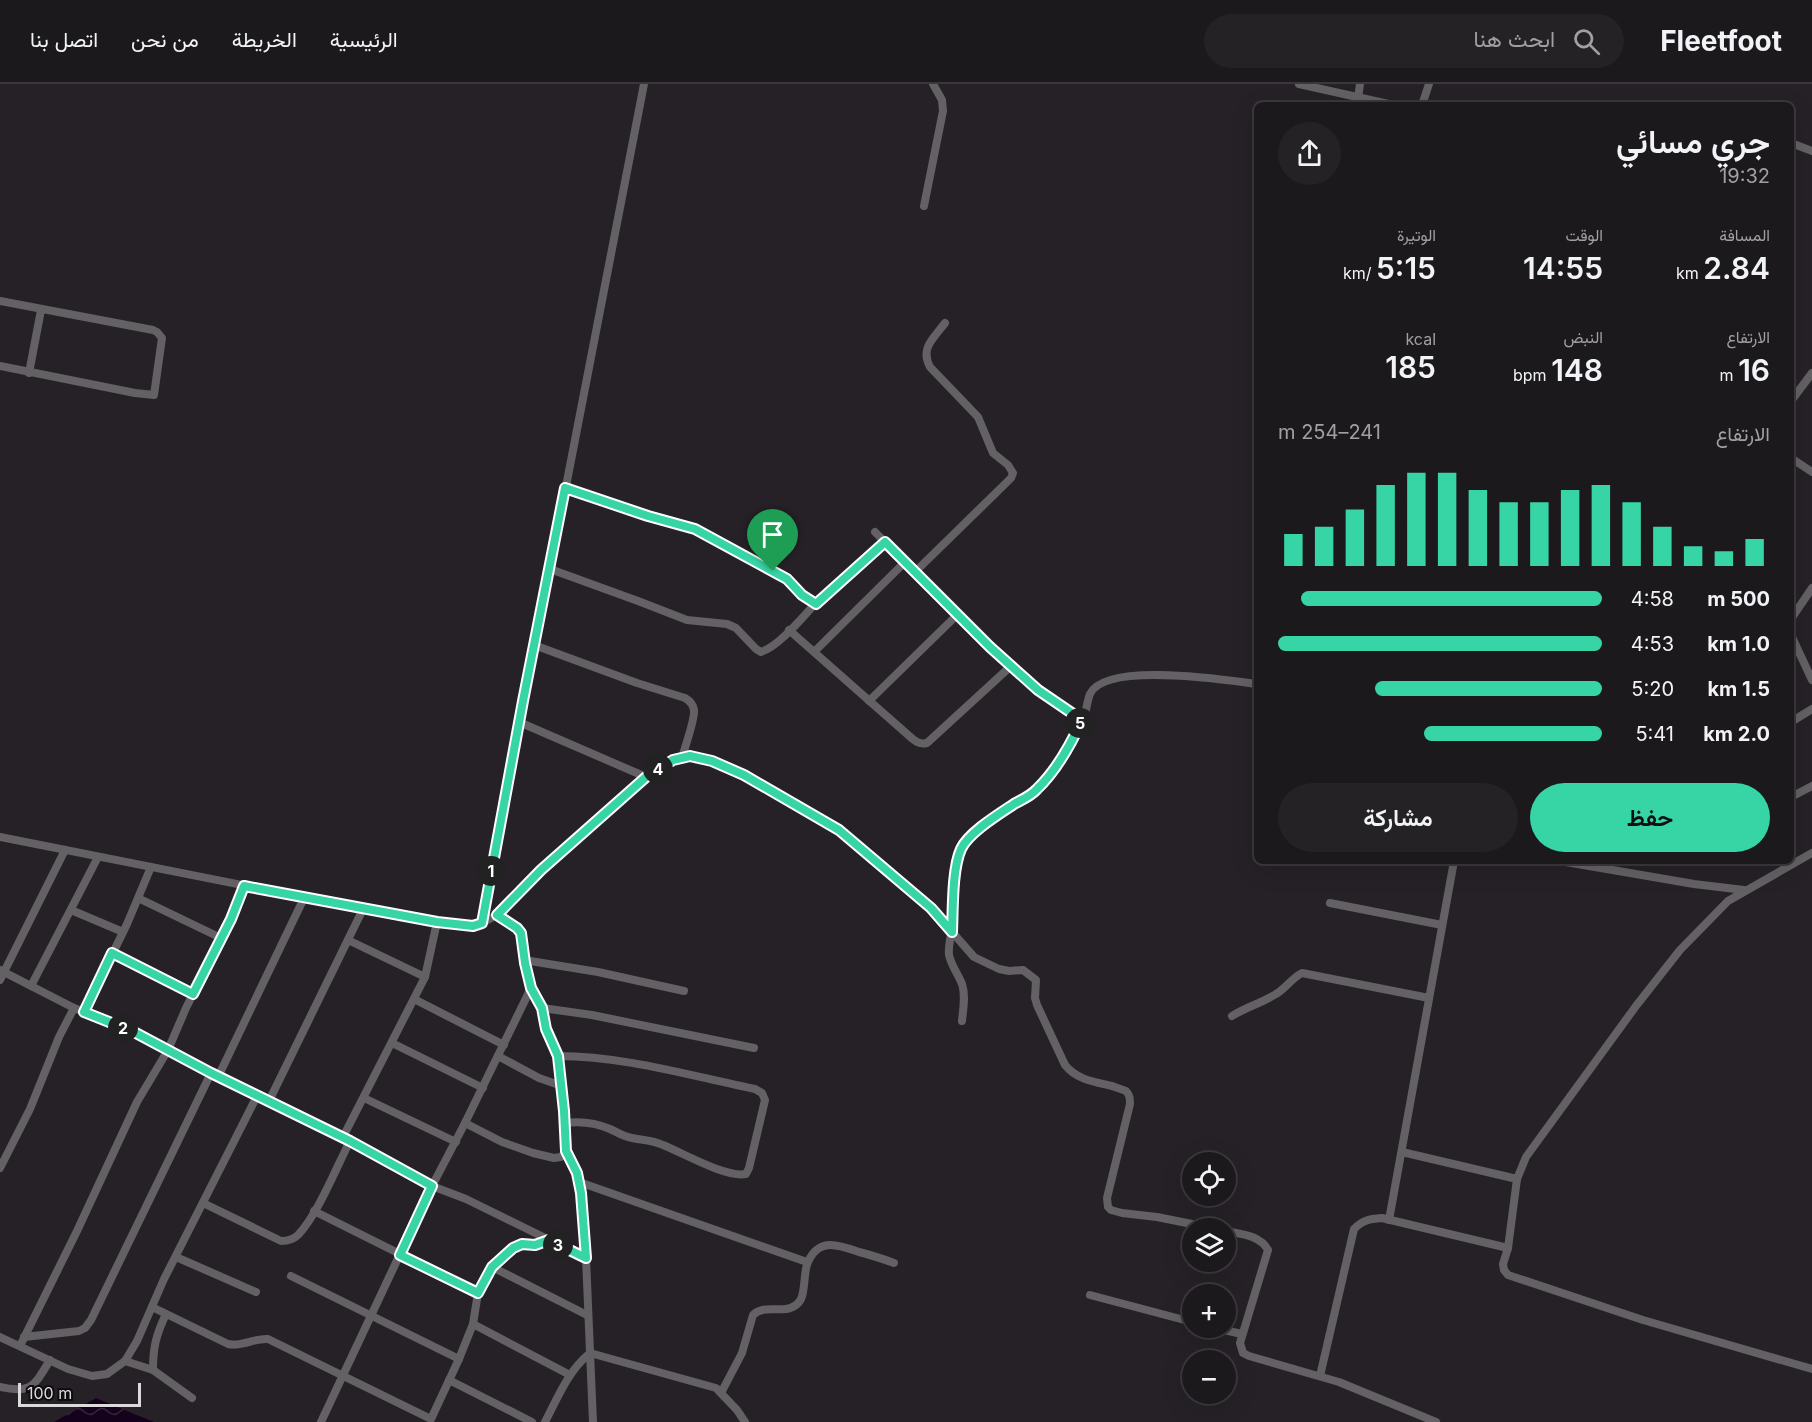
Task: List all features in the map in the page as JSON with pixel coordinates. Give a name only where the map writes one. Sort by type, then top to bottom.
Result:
[{"type":"street","points":[[482,923],[644,84]]},
{"type":"street","points":[[924,206],[943,111],[942,100],[933,84]]},
{"type":"street","points":[[1303,84],[1378,102]]},
{"type":"street","points":[[1358,98],[1360,84]]},
{"type":"street","points":[[1423,102],[1429,84]]},
{"type":"street","points":[[1794,143],[1812,151]]},
{"type":"street","points":[[0,301],[157,332],[162,338],[154,395],[0,366]]},
{"type":"street","points":[[30,373],[41,310]]},
{"type":"street","points":[[915,572],[1011,478],[1012,473],[1008,465],[993,453],[978,417],[926,360],[926,350],[945,323]]},
{"type":"street","points":[[1794,397],[1812,373]]},
{"type":"street","points":[[1794,460],[1812,472]]},
{"type":"street","points":[[565,488],[695,529],[787,579],[802,595],[816,604]]},
{"type":"street","points":[[875,532],[1011,666],[1038,690],[1082,720]]},
{"type":"street","points":[[550,569],[687,620],[727,624],[736,628],[761,652],[776,643],[885,542]]},
{"type":"street","points":[[814,652],[905,562]]},
{"type":"street","points":[[1794,615],[1812,588]]},
{"type":"street","points":[[802,595],[804,615]]},
{"type":"street","points":[[868,701],[958,614]]},
{"type":"street","points":[[789,630],[868,701],[922,744],[1011,666]]},
{"type":"street","points":[[1794,641],[1812,680]]},
{"type":"street","points":[[534,645],[691,702],[694,708],[693,716],[682,758]]},
{"type":"street","points":[[962,1020],[963,987],[950,957],[960,851],[965,842],[1005,810],[1035,791],[1049,776],[1072,742],[1095,686],[1111,680],[1144,674],[1254,684]]},
{"type":"street","points":[[1794,720],[1812,709]]},
{"type":"street","points":[[519,722],[646,777]]},
{"type":"street","points":[[0,837],[304,898],[437,922],[473,926],[497,915],[541,870],[646,777],[673,760],[690,756],[712,761],[744,775],[839,830],[931,908],[974,957],[999,969],[1023,970],[1036,980],[1037,1005],[1070,1072],[1079,1077],[1120,1088],[1130,1097],[1107,1198],[1108,1207],[1122,1213],[1157,1216],[1182,1221]]},
{"type":"street","points":[[1794,795],[1812,786]]},
{"type":"street","points":[[65,850],[1,974],[32,986],[74,1008],[134,1032],[215,1075],[347,1139],[432,1186],[466,1199],[586,1258]]},
{"type":"street","points":[[1794,862],[1812,853]]},
{"type":"street","points":[[32,986],[98,857]]},
{"type":"street","points":[[1389,1220],[1453,864]]},
{"type":"street","points":[[1577,864],[1694,885],[1744,890]]},
{"type":"street","points":[[1789,864],[1728,901],[1680,950],[1636,1006],[1526,1157],[1517,1179],[1508,1248],[1503,1264],[1508,1275],[1519,1280],[1579,1297],[1643,1320],[1812,1369]]},
{"type":"street","points":[[84,1012],[123,932],[151,867]]},
{"type":"street","points":[[22,1342],[137,1102],[168,1050],[244,886]]},
{"type":"street","points":[[138,898],[221,938]]},
{"type":"street","points":[[22,1342],[79,1331],[85,1328],[91,1320],[304,898]]},
{"type":"street","points":[[1330,903],[1442,925]]},
{"type":"street","points":[[269,1101],[363,909]]},
{"type":"street","points":[[71,910],[123,932]]},
{"type":"street","points":[[497,915],[521,933],[524,960],[531,988],[542,1008],[546,1029],[558,1056],[566,1151],[577,1173],[581,1193],[593,1422]]},
{"type":"street","points":[[203,1203],[281,1241],[290,1241],[297,1237],[314,1211],[364,1098],[425,977],[437,922]]},
{"type":"street","points":[[348,940],[425,977]]},
{"type":"street","points":[[112,953],[193,994]]},
{"type":"street","points":[[524,960],[598,972],[684,991]]},
{"type":"street","points":[[1232,1016],[1274,995],[1302,973],[1429,998]]},
{"type":"street","points":[[321,1422],[432,1186],[531,988]]},
{"type":"street","points":[[414,999],[504,1045]]},
{"type":"street","points":[[0,1168],[30,1109],[59,1037],[74,1008]]},
{"type":"street","points":[[542,1008],[592,1015],[754,1048]]},
{"type":"street","points":[[392,1042],[483,1088]]},
{"type":"street","points":[[498,1056],[539,1078],[562,1086]]},
{"type":"street","points":[[558,1056],[579,1056],[640,1065],[755,1089],[762,1093],[765,1100],[749,1168],[746,1174],[740,1175],[702,1163],[661,1144],[632,1138],[608,1128],[579,1121],[565,1123]]},
{"type":"street","points":[[0,1336],[22,1342],[50,1360],[92,1376],[107,1374],[125,1361],[137,1341],[176,1257],[257,1096]]},
{"type":"street","points":[[364,1098],[456,1142]]},
{"type":"street","points":[[465,1123],[502,1142],[533,1153],[554,1158],[561,1157],[566,1151]]},
{"type":"street","points":[[1402,1152],[1517,1179]]},
{"type":"street","points":[[579,1182],[807,1262]]},
{"type":"street","points":[[314,1211],[478,1293]]},
{"type":"street","points":[[1320,1376],[1354,1229],[1361,1222],[1369,1219],[1389,1220],[1508,1248]]},
{"type":"street","points":[[1236,1233],[1259,1239],[1265,1243],[1268,1250],[1242,1334],[1240,1348],[1243,1353],[1339,1382],[1436,1422]]},
{"type":"street","points":[[152,1307],[228,1344],[236,1346],[255,1340],[268,1339],[431,1420],[473,1324],[478,1293],[492,1267],[513,1248],[522,1244],[535,1245],[549,1240]]},
{"type":"street","points":[[721,1393],[742,1353],[753,1315],[762,1309],[786,1310],[801,1300],[807,1262],[816,1251],[824,1245],[835,1244],[894,1263]]},
{"type":"street","points":[[176,1257],[256,1293]]},
{"type":"street","points":[[492,1267],[588,1315]]},
{"type":"street","points":[[291,1276],[459,1359]]},
{"type":"street","points":[[1090,1295],[1182,1319]]},
{"type":"street","points":[[153,1370],[153,1348],[166,1314]]},
{"type":"street","points":[[473,1324],[570,1375]]},
{"type":"street","points":[[1236,1333],[1242,1334]]},
{"type":"street","points":[[590,1353],[716,1388],[745,1422]]},
{"type":"street","points":[[545,1422],[570,1375],[590,1353]]},
{"type":"street","points":[[0,1387],[26,1390],[32,1387],[50,1360]]},
{"type":"street","points":[[125,1361],[153,1370],[192,1398]]},
{"type":"street","points":[[449,1380],[531,1422]]},
{"type":"water","points":[[96,1398],[154,1422],[54,1422]]},
{"type":"route","points":[[565,488],[695,529],[773,571],[787,579],[802,595],[816,604],[885,542],[990,647],[1038,690],[1082,720],[1072,742],[1049,776],[1035,791],[1005,810],[965,842],[960,851],[956,876],[952,932],[931,908],[839,830],[744,775],[712,761],[690,756],[673,760],[646,777],[541,870],[497,915],[521,933],[531,988],[542,1008],[546,1029],[558,1056],[566,1151],[577,1173],[581,1193],[586,1258],[549,1240],[535,1245],[522,1244],[513,1248],[492,1267],[478,1293],[400,1255],[432,1186],[384,1158],[211,1073],[134,1032],[84,1012],[112,953],[193,994],[231,919],[244,886],[437,922],[473,926],[482,923],[565,488]]}]
